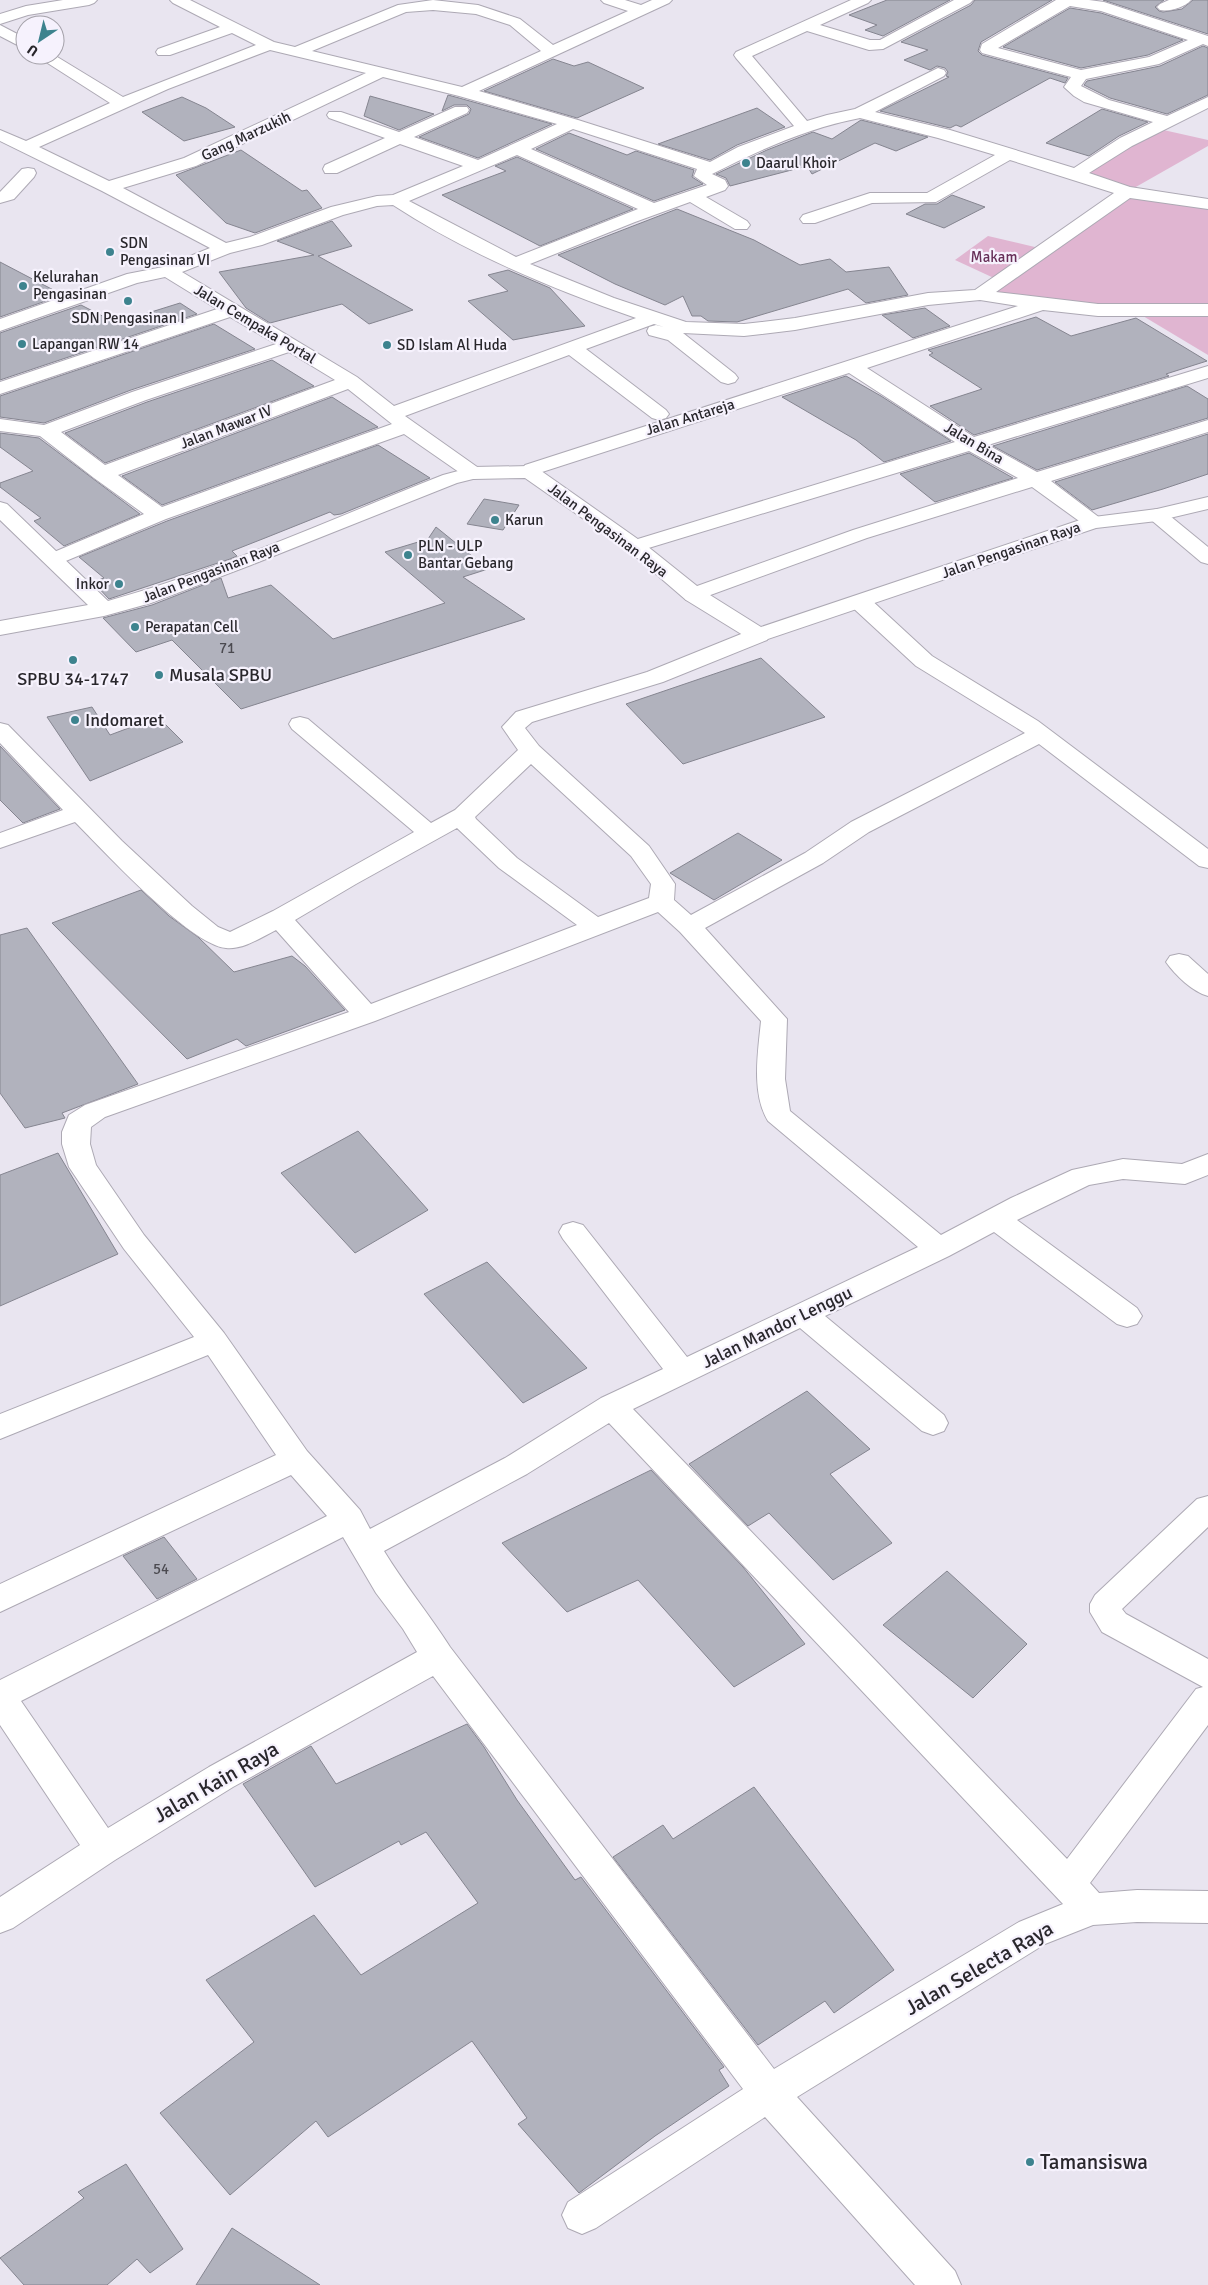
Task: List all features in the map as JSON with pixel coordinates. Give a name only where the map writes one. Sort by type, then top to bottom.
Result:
[{"type":"street","points":[[7,0],[26,11]]},
{"type":"street","points":[[0,19],[26,11],[89,0]]},
{"type":"street","points":[[185,4],[210,0]]},
{"type":"street","points":[[608,0],[642,10]]},
{"type":"street","points":[[464,92],[664,0]]},
{"type":"street","points":[[804,128],[742,54],[863,0]]},
{"type":"street","points":[[806,26],[869,45],[883,44],[965,0]]},
{"type":"street","points":[[1066,0],[1104,7],[1205,40],[1153,61],[1081,75],[988,50],[988,47],[1066,0]]},
{"type":"street","points":[[1165,8],[1183,0]]},
{"type":"street","points":[[185,4],[269,45],[464,92],[572,123],[709,167]]},
{"type":"street","points":[[295,52],[403,8],[433,5],[478,10],[515,22],[552,52]]},
{"type":"street","points":[[164,52],[233,27]]},
{"type":"street","points":[[0,30],[15,38]]},
{"type":"street","points":[[26,147],[123,104],[269,45]]},
{"type":"street","points":[[59,65],[123,104]]},
{"type":"street","name":"Gang Marzukih","points":[[108,187],[190,162],[381,72]]},
{"type":"street","points":[[515,264],[652,209],[719,186],[719,184],[702,174],[709,167],[804,128],[833,118],[860,114],[938,73]]},
{"type":"street","points":[[1081,75],[1072,87],[1078,94],[1166,121]]},
{"type":"street","points":[[1076,174],[1126,142],[1208,102]]},
{"type":"street","points":[[331,169],[461,110]]},
{"type":"street","points":[[860,114],[944,134],[1076,174],[1127,192],[1208,204]]},
{"type":"street","points":[[335,115],[477,165]]},
{"type":"street","name":"Jalan Cempaka Portal","points":[[168,271],[224,249],[256,241],[337,211],[376,201],[396,200],[477,165],[518,150],[572,123]]},
{"type":"street","points":[[0,135],[108,187],[224,249]]},
{"type":"street","points":[[518,150],[652,209]]},
{"type":"street","points":[[809,219],[870,198],[930,198],[1008,154]]},
{"type":"street","points":[[0,198],[8,195],[28,173]]},
{"type":"street","points":[[980,295],[1127,192]]},
{"type":"street","points":[[691,195],[742,225]]},
{"type":"street","points":[[396,200],[418,214],[515,264],[607,302],[684,328],[744,330],[796,324],[928,299],[980,295],[1098,310],[1208,310]]},
{"type":"street","points":[[0,325],[133,278],[168,271]]},
{"type":"street","name":"Jalan Cempaka Portal","points":[[168,271],[350,381],[399,420],[473,473]]},
{"type":"street","name":"Jalan Antareja","points":[[530,472],[532,469],[657,426],[853,367],[1041,304]]},
{"type":"street","points":[[0,388],[232,310]]},
{"type":"street","points":[[576,352],[654,318]]},
{"type":"street","points":[[54,559],[399,420],[576,352],[640,330],[675,336],[728,378]]},
{"type":"street","points":[[0,425],[46,431],[139,396],[292,345]]},
{"type":"street","points":[[576,352],[659,414]]},
{"type":"street","name":"Jalan Bina","points":[[853,367],[970,443],[1036,480],[1093,522]]},
{"type":"street","points":[[635,546],[1208,372]]},
{"type":"street","name":"Jalan Mawar IV","points":[[102,474],[350,381]]},
{"type":"street","points":[[694,595],[860,534],[1208,426]]},
{"type":"street","points":[[46,431],[160,515]]},
{"type":"street","name":"Jalan Pengasinan Raya","points":[[0,628],[104,610],[162,592],[405,496],[473,473],[530,472],[635,546],[694,595],[759,636],[1093,522],[1157,515],[1208,503]]},
{"type":"street","points":[[0,509],[54,559],[104,610]]},
{"type":"street","points":[[1157,515],[1208,558]]},
{"type":"street","points":[[860,602],[924,661],[1040,734],[1208,861]]},
{"type":"street","points":[[661,902],[663,884],[640,851],[532,751],[513,727],[524,717],[655,677],[759,636]]},
{"type":"street","points":[[300,724],[430,834]]},
{"type":"street","points":[[0,730],[79,812],[181,911],[216,937],[224,940],[234,940],[280,919],[359,871],[463,815],[532,751]]},
{"type":"street","points":[[689,926],[814,858],[860,827],[1040,734]]},
{"type":"street","points":[[0,841],[79,812]]},
{"type":"street","points":[[463,815],[464,821],[508,863],[594,926]]},
{"type":"street","points":[[661,902],[689,926],[774,1019],[770,1072],[774,1104],[778,1115],[939,1249]]},
{"type":"street","points":[[661,902],[231,1065],[96,1111],[79,1122],[76,1132],[76,1144],[83,1167],[134,1242],[214,1341],[296,1459],[356,1533],[438,1657],[769,2093],[941,2285]]},
{"type":"street","points":[[280,919],[366,1015]]},
{"type":"street","points":[[1179,962],[1208,988]]},
{"type":"street","name":"Jalan Mandor Lenggu","points":[[0,1697],[356,1533],[516,1466],[612,1406],[939,1249],[1021,1205],[1082,1177],[1123,1169],[1185,1174],[1208,1164]]},
{"type":"street","points":[[996,1220],[1127,1316]]},
{"type":"street","points":[[573,1232],[683,1373]]},
{"type":"street","points":[[803,1314],[932,1423]]},
{"type":"street","points":[[0,1427],[214,1341]]},
{"type":"street","points":[[612,1406],[1079,1897],[1208,1699]]},
{"type":"street","points":[[0,1599],[296,1459]]},
{"type":"street","points":[[1208,1508],[1106,1604],[1106,1612],[1114,1623],[1208,1675]]},
{"type":"street","name":"Jalan Kain Raya","points":[[0,1917],[103,1849],[221,1777],[438,1657]]},
{"type":"street","points":[[0,1697],[103,1849]]},
{"type":"street","name":"Jalan Selecta Raya","points":[[582,2215],[769,2093],[1032,1932],[1079,1897],[1136,1906],[1208,1907]]},
{"type":"green space","points":[[1159,129],[1208,140],[1208,146],[1127,192],[1208,204],[1208,355],[1133,310],[980,295],[1126,192],[1076,174]]},
{"type":"green space","name":"Makam","points":[[988,236],[1039,248],[996,279],[955,260]]},
{"type":"building","points":[[887,0],[950,0],[883,36],[865,30],[877,25],[849,15]]},
{"type":"building","points":[[975,0],[1052,0],[981,42],[978,51],[982,55],[1068,78],[1065,83],[1050,78],[961,127],[956,125],[950,128],[880,111],[949,77],[946,76],[948,72],[945,68],[937,66],[930,70],[904,60],[928,50],[901,42],[971,5]]},
{"type":"building","points":[[1103,0],[1164,0],[1155,7],[1163,12],[1182,9],[1193,0],[1208,0],[1208,34]]},
{"type":"building","points":[[1070,8],[1101,13],[1183,40],[1148,55],[1081,68],[1003,47]]},
{"type":"building","points":[[1203,46],[1208,48],[1208,95],[1167,114],[1110,98],[1084,85],[1087,81],[1160,66]]},
{"type":"building","points":[[553,59],[574,66],[588,62],[644,88],[577,118],[484,91]]},
{"type":"building","points":[[448,95],[552,124],[478,158],[419,137],[469,114],[471,109],[467,105],[454,105],[442,111]]},
{"type":"building","points":[[370,96],[434,114],[399,130],[364,116]]},
{"type":"building","points":[[182,97],[206,108],[235,127],[184,141],[142,112]]},
{"type":"building","points":[[757,108],[785,127],[737,145],[710,160],[658,144]]},
{"type":"building","points":[[1102,109],[1148,122],[1119,136],[1089,156],[1046,143]]},
{"type":"building","points":[[861,120],[928,137],[896,151],[875,143],[812,174],[807,166],[730,186],[726,178],[716,174],[767,150],[813,132],[832,139]]},
{"type":"building","points":[[569,133],[627,155],[636,151],[694,170],[692,177],[703,184],[654,201],[536,149]]},
{"type":"building","points":[[241,150],[302,191],[307,190],[322,208],[255,233],[226,223],[176,175]]},
{"type":"building","points":[[517,157],[633,209],[540,246],[442,195],[506,171],[495,166]]},
{"type":"building","points":[[952,195],[985,207],[944,228],[906,214],[925,204],[937,204]]},
{"type":"building","points":[[677,209],[754,240],[800,265],[830,259],[846,272],[889,267],[908,295],[866,303],[848,289],[737,322],[708,321],[701,316],[692,316],[683,296],[665,305],[615,284],[558,255]]},
{"type":"building","points":[[332,221],[352,246],[318,256],[413,310],[369,324],[342,304],[270,323],[246,308],[219,272],[314,255],[277,241]]},
{"type":"building","name":"Kelurahan Pengasinan","points":[[0,262],[63,295],[0,317]]},
{"type":"building","points":[[508,270],[550,288],[585,326],[513,340],[468,301],[508,291],[488,275]]},
{"type":"building","points":[[180,303],[197,314],[0,380],[0,333],[81,305],[116,323]]},
{"type":"building","points":[[925,308],[950,326],[913,338],[882,315]]},
{"type":"building","points":[[1036,317],[1071,336],[1136,318],[1207,361],[1166,374],[1169,376],[974,435],[930,406],[982,389],[929,355],[933,353],[928,350]]},
{"type":"building","points":[[214,324],[255,349],[131,390],[44,423],[0,417],[0,396]]},
{"type":"building","points":[[272,360],[314,386],[105,463],[65,433],[147,402]]},
{"type":"building","points":[[846,376],[951,441],[884,462],[856,440],[782,397]]},
{"type":"building","points":[[1187,386],[1208,399],[1208,418],[1037,470],[993,446]]},
{"type":"building","points":[[332,397],[378,427],[162,505],[122,476]]},
{"type":"building","points":[[0,433],[39,438],[140,514],[64,546],[34,521],[41,518],[0,487],[0,483],[33,471],[0,447]]},
{"type":"building","points":[[1208,434],[1208,474],[1163,489],[1092,510],[1055,482]]},
{"type":"building","points":[[378,445],[430,478],[341,514],[334,515],[330,512],[232,551],[237,556],[230,559],[109,599],[93,582],[104,578],[79,557],[167,521]]},
{"type":"building","points":[[969,453],[1013,478],[935,502],[900,474]]},
{"type":"building","points":[[484,499],[519,505],[503,530],[467,524]]},
{"type":"building","points":[[436,527],[488,569],[463,577],[525,619],[241,709],[172,640],[136,652],[103,618],[152,605],[221,578],[228,598],[271,585],[333,639],[445,603],[385,552],[428,539]]},
{"type":"building","points":[[761,658],[825,717],[683,764],[626,704]]},
{"type":"building","points":[[92,707],[110,735],[158,717],[183,742],[90,781],[47,717]]},
{"type":"building","points":[[0,746],[60,809],[23,823],[0,800]]},
{"type":"building","points":[[738,833],[782,860],[714,900],[670,873]]},
{"type":"building","points":[[141,890],[169,916],[198,937],[234,972],[292,956],[305,966],[345,1010],[246,1046],[237,1039],[187,1059],[52,923]]},
{"type":"building","points":[[27,928],[138,1084],[62,1113],[65,1118],[25,1128],[0,1093],[0,935]]},
{"type":"building","points":[[358,1131],[428,1210],[355,1253],[281,1173]]},
{"type":"building","points":[[58,1153],[118,1254],[0,1306],[0,1175]]},
{"type":"building","points":[[487,1262],[587,1368],[523,1403],[424,1294]]},
{"type":"building","points":[[807,1391],[870,1449],[830,1474],[892,1543],[833,1580],[769,1513],[748,1526],[689,1464]]},
{"type":"building","points":[[651,1470],[743,1567],[805,1644],[734,1687],[638,1580],[567,1612],[502,1543]]},
{"type":"building","points":[[164,1537],[197,1579],[157,1599],[123,1556]]},
{"type":"building","points":[[947,1571],[1027,1644],[973,1698],[883,1625]]},
{"type":"building","points":[[467,1724],[484,1747],[517,1800],[575,1880],[581,1877],[724,2067],[719,2070],[729,2086],[655,2136],[579,2193],[518,2124],[527,2118],[472,2041],[328,2137],[316,2121],[230,2195],[160,2113],[254,2042],[206,1980],[314,1915],[361,1975],[478,1903],[426,1832],[401,1845],[399,1841],[315,1887],[243,1784],[311,1746],[336,1784]]},
{"type":"building","points":[[754,1787],[894,1970],[834,2013],[825,2001],[758,2045],[613,1857],[663,1825],[673,1839]]},
{"type":"building","points":[[126,2164],[183,2249],[150,2273],[137,2259],[107,2285],[24,2285],[0,2258],[84,2198],[78,2192]]},
{"type":"building","points":[[232,2228],[320,2285],[196,2285]]},
{"type":"place","name":"Daarul Khoir","points":[[746,163]]},
{"type":"place","name":"SDN Pengasinan VI","points":[[110,252]]},
{"type":"place","name":"Kelurahan Pengasinan","points":[[23,286]]},
{"type":"place","name":"SDN Pengasinan I","points":[[128,301]]},
{"type":"place","name":"Lapangan RW 14","points":[[22,344]]},
{"type":"place","name":"SD Islam Al Huda","points":[[387,345]]},
{"type":"place","name":"Karun","points":[[495,520]]},
{"type":"place","name":"PLN - ULP Bantar Gebang","points":[[408,555]]},
{"type":"place","name":"Inkor","points":[[119,584]]},
{"type":"place","name":"Perapatan Cell","points":[[135,627]]},
{"type":"place","name":"SPBU 34-1747","points":[[73,660]]},
{"type":"place","name":"Musala SPBU","points":[[159,675]]},
{"type":"place","name":"Indomaret","points":[[75,720]]},
{"type":"place","name":"Tamansiswa","points":[[1030,2162]]}]
